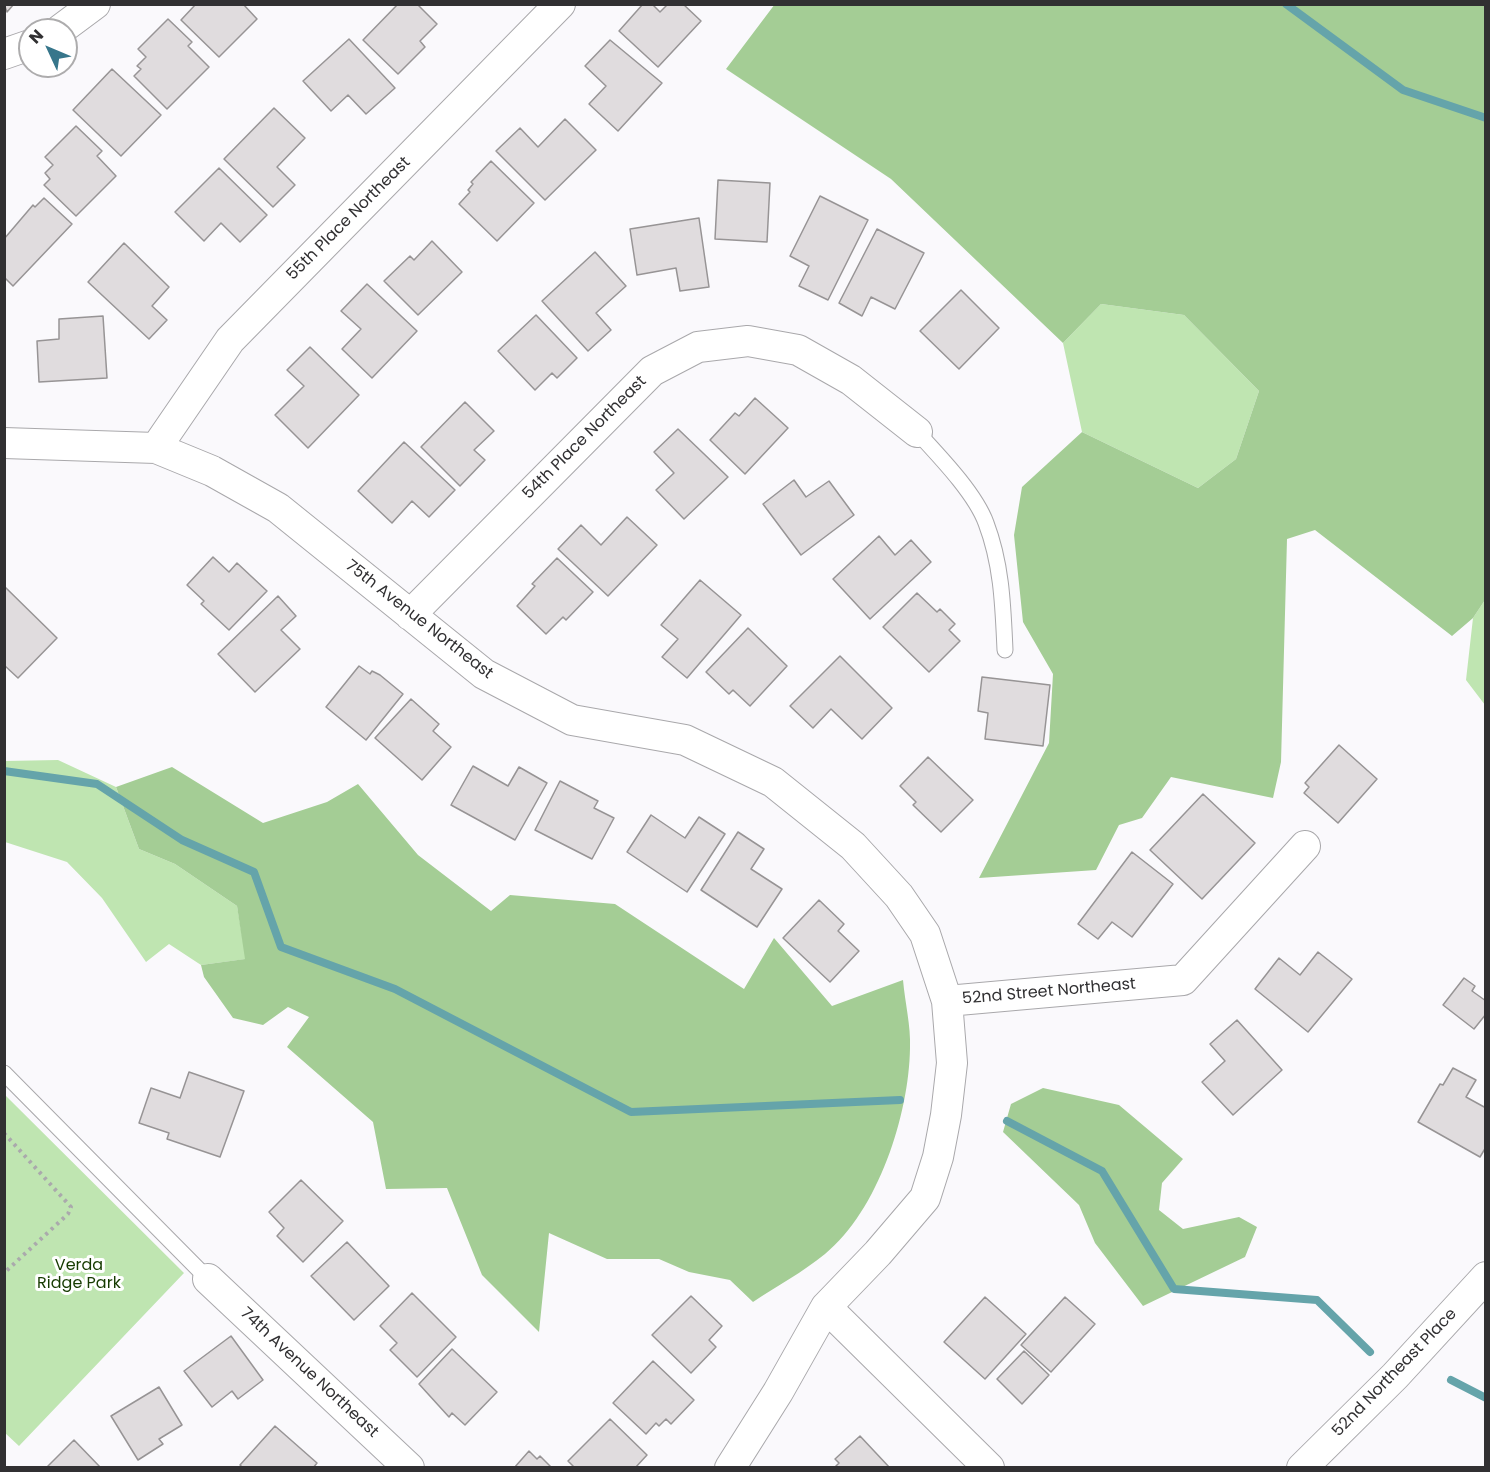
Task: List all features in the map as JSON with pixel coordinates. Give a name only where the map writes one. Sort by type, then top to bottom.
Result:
[{"type":"street","points":[[76,18],[95,4]]},
{"type":"street","name":"55th Place Northeast","points":[[156,448],[230,339],[560,4]]},
{"type":"street","name":"54th Place Northeast","points":[[410,615],[652,371],[698,347],[748,341],[798,350],[851,380],[917,432]]},
{"type":"street","name":"75th Avenue Northeast","points":[[4,443],[156,448],[212,471],[278,508],[484,674],[572,720],[685,740],[773,782],[853,846],[899,896],[926,934],[947,1001]]},
{"type":"street","name":"52nd Street Northeast","points":[[730,1467],[772,1402],[826,1307],[878,1253],[925,1198],[938,1157],[952,1063],[947,1001],[1183,980],[1305,846]]},
{"type":"street","name":"52nd Northeast Place","points":[[1302,1467],[1395,1377],[1485,1277]]},
{"type":"street","name":"74th Avenue Northeast","points":[[208,1279],[409,1467]]},
{"type":"street","points":[[826,1307],[989,1467]]},
{"type":"lane","points":[[917,432],[952,471],[986,522],[1003,583],[1005,650]]},
{"type":"lane","points":[[4,1073],[208,1279]]},
{"type":"path","points":[[4,1133],[71,1207],[68,1214],[4,1273]]},
{"type":"green space","points":[[775,4],[1485,5],[1485,600],[1473,618],[1452,636],[1315,530],[1287,539],[1281,762],[1273,798],[1171,777],[1142,818],[1119,825],[1096,870],[979,878],[1049,743],[1053,674],[1023,622],[1014,535],[1022,487],[1082,432],[1198,488],[1236,459],[1259,391],[1184,315],[1101,304],[1063,343],[891,179],[726,69]]},
{"type":"green space","points":[[1101,304],[1184,315],[1259,391],[1236,459],[1198,488],[1082,432],[1063,343]]},
{"type":"green space","points":[[1485,600],[1485,705],[1466,680],[1473,618]]},
{"type":"green space","points":[[58,760],[116,787],[139,849],[175,864],[237,906],[246,959],[201,965],[169,944],[146,962],[102,898],[67,862],[5,842],[5,761]]},
{"type":"green space","points":[[172,767],[263,823],[327,802],[358,784],[418,855],[491,911],[510,895],[615,904],[744,989],[774,938],[832,1006],[903,980],[910,1040],[904,1102],[887,1160],[861,1213],[844,1236],[825,1254],[753,1302],[730,1280],[689,1272],[659,1259],[607,1259],[549,1233],[539,1332],[482,1275],[447,1188],[386,1189],[373,1122],[287,1047],[309,1017],[288,1007],[263,1025],[233,1018],[204,977],[201,965],[245,959],[237,906],[175,864],[139,849],[116,787]]},
{"type":"green space","points":[[1043,1088],[1119,1105],[1183,1159],[1162,1183],[1159,1210],[1183,1229],[1239,1217],[1257,1227],[1245,1257],[1143,1306],[1095,1243],[1079,1205],[1003,1132],[1011,1104]]},
{"type":"green space","name":"Verda Ridge Park","points":[[5,1095],[184,1273],[19,1446],[4,1432]]},
{"type":"building","points":[[4,4],[14,4],[7,12]]},
{"type":"building","points":[[196,4],[243,4],[257,19],[219,57],[181,20]]},
{"type":"building","points":[[398,4],[417,4],[437,24],[420,41],[425,47],[398,74],[363,40]]},
{"type":"building","points":[[643,4],[652,4],[660,12],[668,4],[683,4],[701,21],[658,67],[619,31]]},
{"type":"building","points":[[168,19],[192,42],[188,46],[209,67],[167,109],[134,76],[141,69],[137,66],[146,57],[138,49]]},
{"type":"building","points":[[349,39],[395,88],[366,114],[348,95],[331,111],[303,81]]},
{"type":"building","points":[[610,40],[662,83],[618,131],[589,104],[606,86],[585,66]]},
{"type":"building","points":[[112,69],[161,115],[121,156],[73,110]]},
{"type":"building","points":[[274,108],[305,138],[277,167],[295,185],[273,207],[224,159]]},
{"type":"building","points":[[565,119],[596,150],[545,200],[496,151],[520,128],[538,147]]},
{"type":"building","points":[[76,126],[102,151],[97,156],[116,176],[76,216],[44,185],[50,179],[45,173],[53,165],[45,157]]},
{"type":"building","points":[[491,161],[534,203],[497,241],[459,204],[470,192],[468,190],[473,184],[471,182]]},
{"type":"building","points":[[219,168],[267,215],[240,242],[221,223],[204,241],[175,212]]},
{"type":"building","points":[[718,180],[770,183],[767,242],[715,239]]},
{"type":"building","points":[[820,196],[868,220],[828,300],[799,286],[809,266],[790,256]]},
{"type":"building","points":[[44,198],[72,224],[13,286],[4,277],[4,239],[33,205],[35,207]]},
{"type":"building","points":[[699,218],[709,287],[680,291],[676,268],[637,275],[630,229]]},
{"type":"building","points":[[877,229],[924,253],[895,309],[871,297],[862,316],[839,303]]},
{"type":"building","points":[[432,241],[462,272],[418,315],[384,281],[410,256],[414,260]]},
{"type":"building","points":[[124,243],[169,287],[152,306],[167,320],[149,339],[88,282]]},
{"type":"building","points":[[595,252],[626,286],[596,313],[611,330],[588,351],[542,301]]},
{"type":"building","points":[[367,284],[417,331],[372,378],[342,349],[361,329],[341,311]]},
{"type":"building","points":[[961,290],[999,328],[959,369],[920,331]]},
{"type":"building","points":[[536,315],[577,358],[557,378],[552,373],[535,390],[498,351]]},
{"type":"building","points":[[103,316],[107,378],[39,382],[37,341],[59,339],[59,319]]},
{"type":"building","points":[[310,347],[359,395],[308,448],[275,415],[304,386],[287,370]]},
{"type":"building","points":[[755,398],[788,428],[745,474],[710,440],[735,413],[739,416]]},
{"type":"building","points":[[465,402],[494,431],[474,450],[485,460],[460,486],[421,447]]},
{"type":"building","points":[[678,429],[728,477],[684,519],[656,490],[674,473],[654,452]]},
{"type":"building","points":[[404,442],[455,490],[429,517],[412,501],[392,523],[358,491]]},
{"type":"building","points":[[794,480],[806,497],[829,481],[854,515],[801,555],[763,504]]},
{"type":"building","points":[[627,517],[657,545],[608,596],[558,549],[581,525],[601,545]]},
{"type":"building","points":[[879,536],[895,555],[911,540],[931,562],[870,619],[833,579]]},
{"type":"building","points":[[213,557],[229,572],[237,563],[267,591],[229,630],[201,604],[204,601],[187,585]]},
{"type":"building","points":[[557,558],[593,592],[566,620],[563,617],[546,634],[517,606],[535,586],[532,584]]},
{"type":"building","points":[[700,580],[741,615],[687,678],[662,657],[678,639],[661,625]]},
{"type":"building","points":[[4,586],[57,638],[18,678],[4,665]]},
{"type":"building","points":[[917,593],[937,612],[940,609],[955,624],[949,630],[960,641],[929,672],[883,627]]},
{"type":"building","points":[[278,596],[296,616],[281,630],[300,649],[255,692],[218,654]]},
{"type":"building","points":[[748,628],[787,666],[750,706],[733,690],[729,694],[706,672]]},
{"type":"building","points":[[840,656],[892,708],[862,739],[831,709],[813,728],[790,706]]},
{"type":"building","points":[[359,666],[370,674],[372,671],[380,675],[403,694],[366,740],[326,707]]},
{"type":"building","points":[[982,677],[1050,685],[1043,746],[985,739],[988,713],[978,711]]},
{"type":"building","points":[[411,699],[439,724],[433,731],[451,747],[422,780],[375,738]]},
{"type":"building","points":[[1339,745],[1377,779],[1338,823],[1304,793],[1309,787],[1305,783]]},
{"type":"building","points":[[928,757],[973,800],[941,832],[913,805],[916,802],[900,786]]},
{"type":"building","points":[[473,766],[508,786],[519,767],[547,783],[515,840],[451,805]]},
{"type":"building","points":[[560,781],[598,801],[594,808],[614,818],[592,859],[535,830]]},
{"type":"building","points":[[1203,794],[1255,843],[1202,899],[1150,850]]},
{"type":"building","points":[[651,815],[685,838],[699,817],[725,834],[687,892],[627,852]]},
{"type":"building","points":[[738,832],[764,849],[751,869],[782,889],[757,927],[701,890]]},
{"type":"building","points":[[1132,852],[1173,884],[1132,937],[1112,922],[1098,939],[1078,924]]},
{"type":"building","points":[[819,900],[844,924],[838,931],[859,951],[830,982],[783,938]]},
{"type":"building","points":[[1318,952],[1352,979],[1308,1032],[1255,989],[1279,958],[1300,975]]},
{"type":"building","points":[[1464,978],[1475,986],[1472,991],[1486,1001],[1486,1014],[1474,1029],[1443,1005]]},
{"type":"building","points":[[1237,1020],[1282,1070],[1233,1115],[1202,1082],[1225,1061],[1210,1044]]},
{"type":"building","points":[[1453,1068],[1476,1080],[1466,1097],[1486,1108],[1486,1147],[1480,1157],[1418,1122],[1440,1084],[1443,1085]]},
{"type":"building","points":[[189,1072],[244,1091],[220,1157],[167,1139],[169,1133],[139,1123],[151,1088],[180,1098]]},
{"type":"building","points":[[301,1180],[343,1221],[303,1262],[277,1236],[284,1228],[269,1212]]},
{"type":"building","points":[[347,1242],[389,1286],[354,1320],[311,1276]]},
{"type":"building","points":[[412,1293],[456,1337],[417,1377],[390,1350],[397,1343],[380,1326]]},
{"type":"building","points":[[691,1296],[722,1326],[709,1340],[716,1347],[691,1373],[652,1335]]},
{"type":"building","points":[[985,1297],[1026,1334],[985,1379],[944,1342]]},
{"type":"building","points":[[1065,1297],[1095,1324],[1051,1372],[1021,1345]]},
{"type":"building","points":[[231,1336],[263,1380],[238,1399],[232,1391],[212,1407],[184,1371]]},
{"type":"building","points":[[452,1349],[497,1392],[465,1425],[452,1413],[449,1417],[419,1384]]},
{"type":"building","points":[[1024,1351],[1049,1375],[1022,1404],[997,1379]]},
{"type":"building","points":[[653,1361],[694,1400],[671,1424],[666,1419],[659,1426],[656,1423],[646,1434],[613,1403]]},
{"type":"building","points":[[159,1387],[182,1425],[159,1439],[163,1444],[138,1460],[111,1416]]},
{"type":"building","points":[[610,1419],[647,1455],[635,1468],[575,1468],[568,1461]]},
{"type":"building","points":[[275,1426],[317,1463],[313,1468],[243,1468],[240,1465]]},
{"type":"building","points":[[860,1436],[890,1468],[834,1468],[839,1463],[835,1459]]},
{"type":"building","points":[[74,1440],[101,1468],[46,1468]]},
{"type":"building","points":[[529,1451],[537,1459],[540,1456],[552,1468],[514,1468]]},
{"type":"waterway","points":[[1286,4],[1403,90],[1486,118]]},
{"type":"waterway","points":[[4,771],[97,784],[182,840],[254,872],[281,947],[395,989],[631,1112],[900,1100]]},
{"type":"waterway","points":[[1007,1121],[1102,1171],[1174,1289],[1317,1300],[1370,1352]]},
{"type":"waterway","points":[[1451,1380],[1486,1398]]}]
